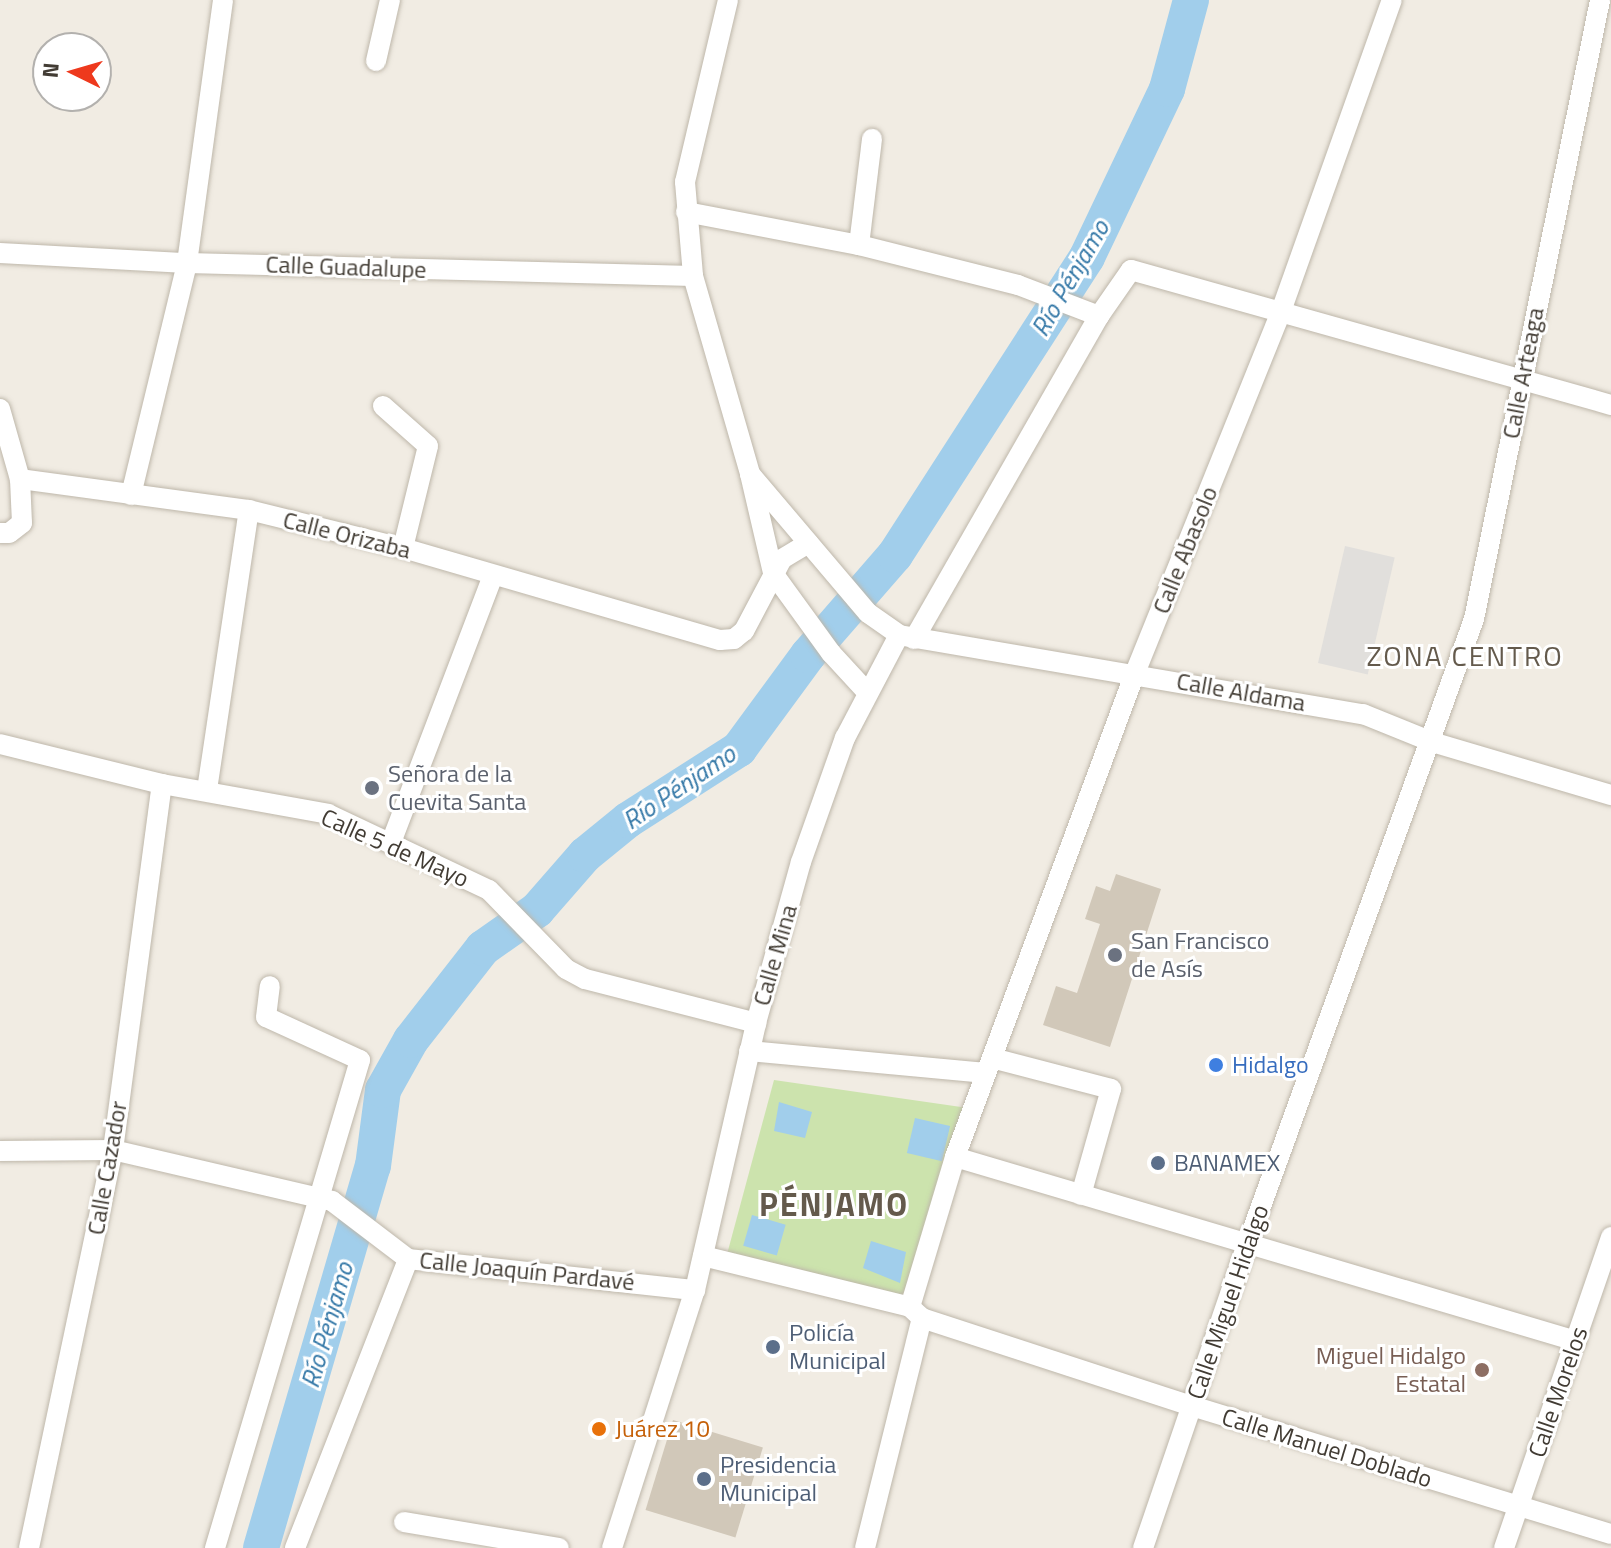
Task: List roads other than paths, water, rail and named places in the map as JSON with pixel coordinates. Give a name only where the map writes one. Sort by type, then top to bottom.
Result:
[{"type":"street","points":[[131,495],[187,263],[223,0]]},
{"type":"street","points":[[376,61],[390,0]]},
{"type":"street","points":[[728,0],[685,182],[693,276],[750,474],[773,573],[831,653],[866,691]]},
{"type":"street","points":[[1375,0],[1382,26]]},
{"type":"street","name":"Calle Abasolo","points":[[865,1548],[916,1313],[955,1157],[1135,673],[1280,314],[1392,0]]},
{"type":"street","name":"Calle Arteaga","points":[[1432,742],[1489,556],[1521,378],[1600,0]]},
{"type":"street","points":[[859,245],[872,139]]},
{"type":"street","points":[[686,212],[859,245],[1018,285],[1099,316]]},
{"type":"street","name":"Calle Guadalupe","points":[[0,253],[187,263],[693,276]]},
{"type":"street","name":"Calle Mina","points":[[612,1548],[695,1290],[749,1051],[801,862],[866,691],[906,637],[1099,316],[1131,270],[1280,314]]},
{"type":"street","points":[[1280,314],[1611,405]]},
{"type":"street","points":[[383,406],[428,446],[403,548]]},
{"type":"street","points":[[0,409],[20,479],[22,523],[9,533],[0,533]]},
{"type":"street","name":"Calle Aldama","points":[[750,474],[868,613],[906,637],[1135,673],[1363,714],[1432,742],[1611,795]]},
{"type":"street","name":"Calle Orizaba","points":[[20,479],[249,510],[403,548],[720,640],[734,639],[744,631],[773,573]]},
{"type":"street","points":[[207,790],[249,510]]},
{"type":"street","points":[[773,573],[794,548],[816,550]]},
{"type":"street","points":[[392,840],[493,576]]},
{"type":"street","name":"Calle Miguel Hidalgo","points":[[1143,1548],[1247,1245],[1432,742]]},
{"type":"street","name":"Calle 5 de Mayo","points":[[0,744],[162,784],[328,814],[392,840],[489,890],[548,951],[585,979],[756,1023]]},
{"type":"street","name":"Calle Cazador","points":[[29,1548],[113,1150],[162,784]]},
{"type":"street","points":[[215,1548],[326,1200],[360,1060],[266,1017],[270,986]]},
{"type":"street","points":[[749,1051],[989,1066],[1111,1089],[1081,1195]]},
{"type":"street","name":"Calle Joaquín Pardavé","points":[[0,1151],[113,1150],[326,1200],[368,1227],[408,1259],[695,1290]]},
{"type":"street","points":[[955,1157],[1576,1341]]},
{"type":"street","name":"Calle Morelos","points":[[1504,1548],[1611,1237]]},
{"type":"street","name":"Calle Manuel Doblado","points":[[703,1256],[916,1313],[1192,1406],[1611,1534]]},
{"type":"street","points":[[295,1548],[408,1259]]},
{"type":"street","points":[[404,1522],[559,1548]]},
{"type":"water","points":[[779,1102],[812,1112],[805,1138],[774,1131]]},
{"type":"water","points":[[915,1118],[950,1126],[942,1161],[907,1153]]},
{"type":"water","points":[[752,1215],[786,1225],[777,1255],[743,1246]]},
{"type":"water","points":[[871,1241],[906,1252],[900,1283],[863,1268]]},
{"type":"waterway","name":"Río Pénjamo","points":[[261,1548],[373,1166],[383,1090],[411,1040],[483,948],[537,910],[585,855],[628,820],[739,749],[808,655],[895,555],[1087,257],[1167,89],[1191,0]]},
{"type":"place","name":"Señora de la Cuevita Santa","points":[[372,788]]},
{"type":"place","name":"San Francisco de Asís","points":[[1115,955]]},
{"type":"place","name":"Hidalgo","points":[[1216,1065]]},
{"type":"place","name":"BANAMEX","points":[[1158,1163]]},
{"type":"place","name":"Policía Municipal","points":[[773,1347]]},
{"type":"place","name":"Miguel Hidalgo Estatal","points":[[1482,1370]]},
{"type":"place","name":"Juárez 10","points":[[599,1429]]},
{"type":"place","name":"Presidencia Municipal","points":[[704,1479]]},
{"type":"district","name":"ZONA CENTRO","points":[[1465,656]]},
{"type":"district","name":"PÉNJAMO","points":[[834,1204]]}]
